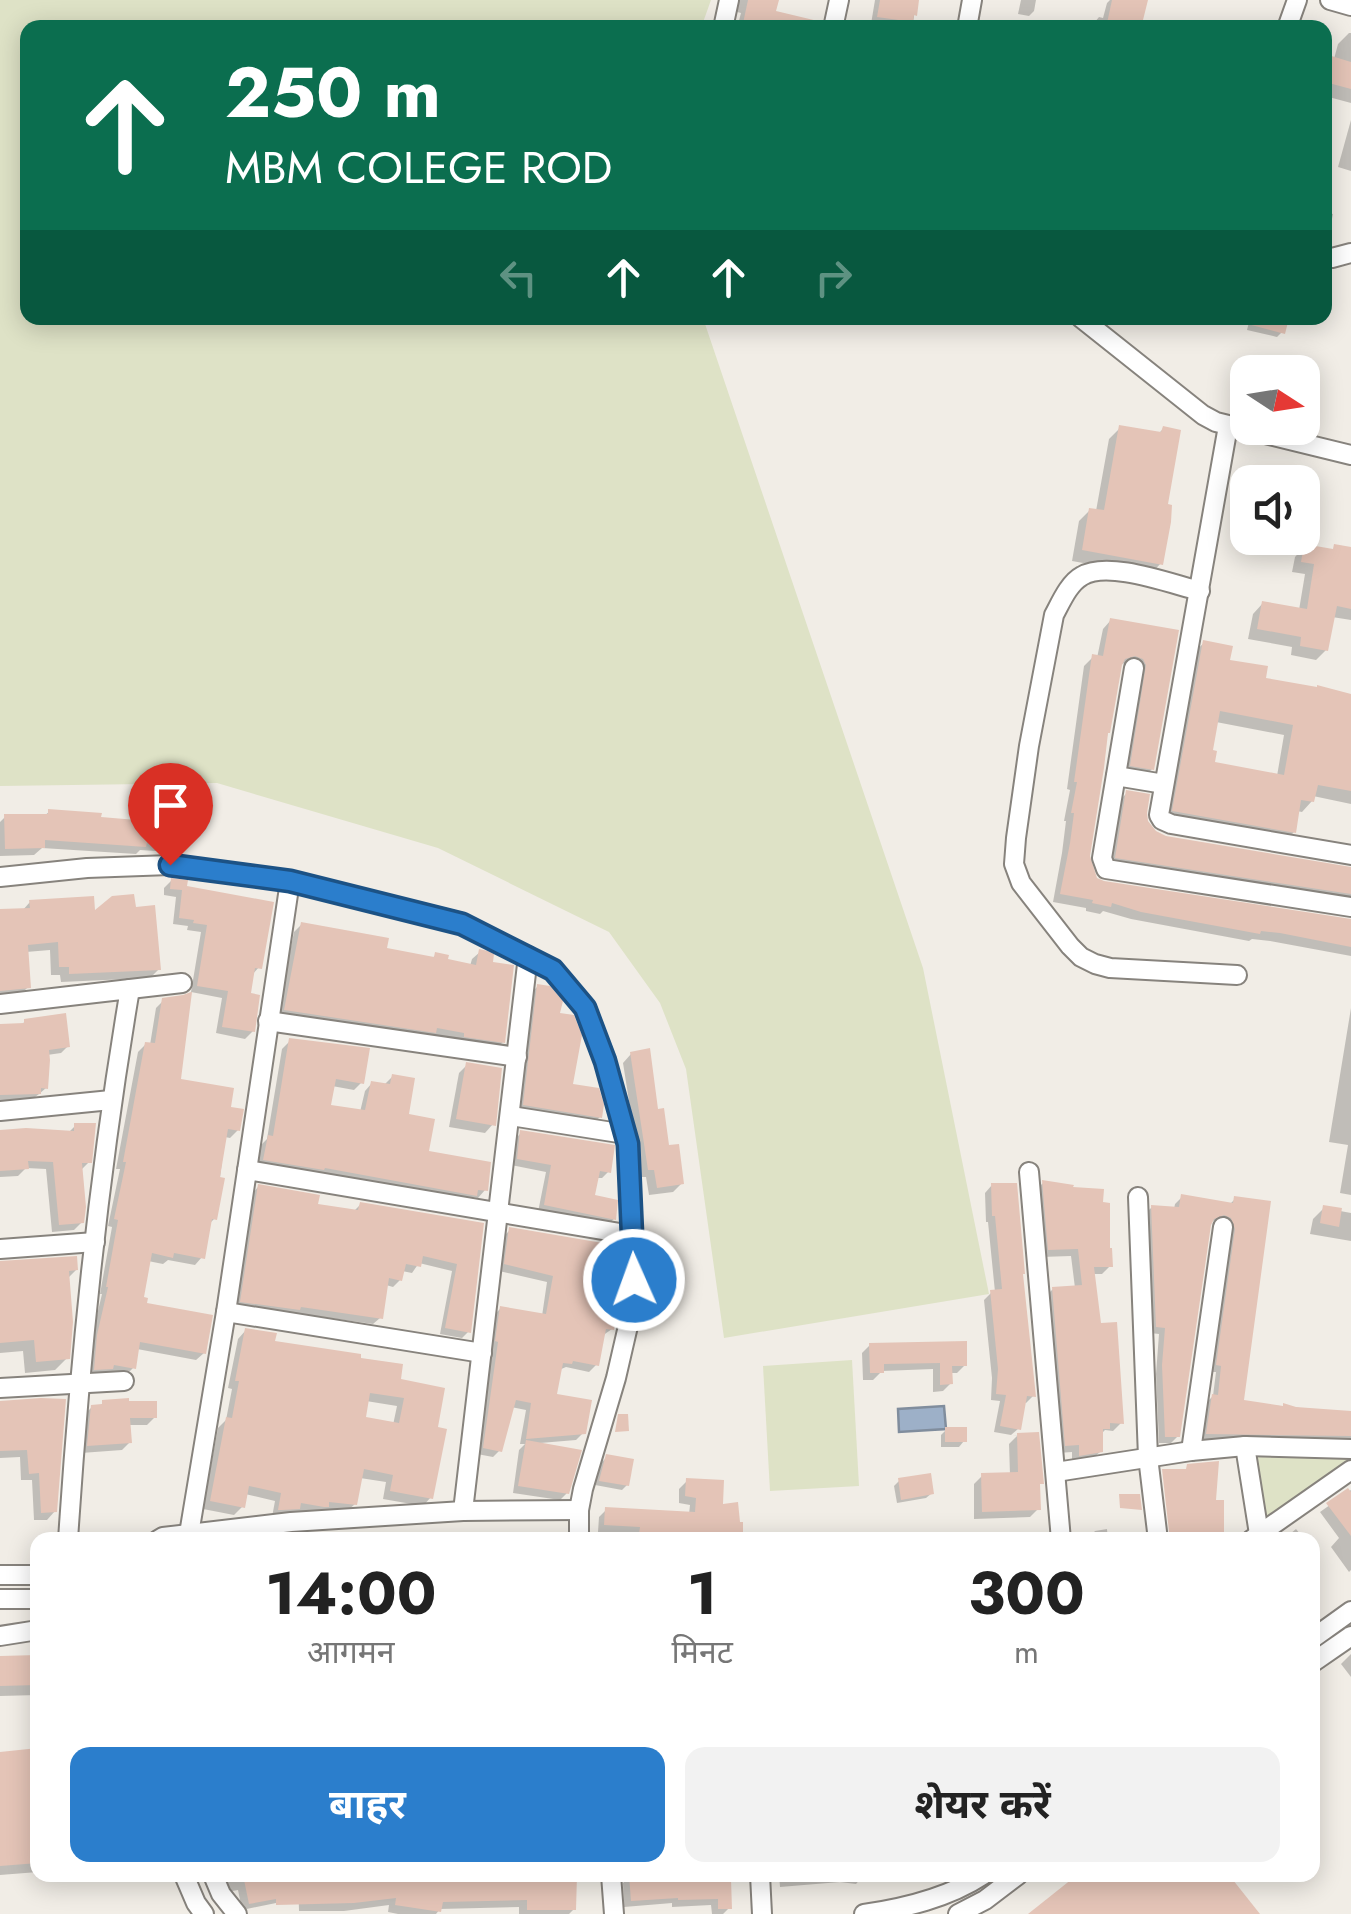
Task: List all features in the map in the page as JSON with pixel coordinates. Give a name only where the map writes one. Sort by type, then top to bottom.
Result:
[{"type":"street","points":[[1330,0],[1351,6]]},
{"type":"street","points":[[1090,325],[1202,415],[1228,426],[1351,454]]},
{"type":"street","points":[[1228,426],[1158,810],[1166,822],[1351,855]]},
{"type":"street","points":[[1200,591],[1106,570],[1080,576],[1063,598],[1054,614],[1014,864],[1021,883],[1081,957],[1110,968],[1236,976]]},
{"type":"street","points":[[1134,668],[1102,858],[1106,869],[1351,907]]},
{"type":"street","points":[[1116,776],[1164,784]]},
{"type":"street","points":[[0,877],[170,865],[290,881],[462,924],[553,970],[585,1008],[605,1061],[628,1144],[634,1280],[616,1378],[583,1488],[579,1532]]},
{"type":"street","points":[[189,1532],[290,881]]},
{"type":"street","points":[[463,1511],[528,956]]},
{"type":"street","points":[[0,1004],[182,983]]},
{"type":"street","points":[[69,1532],[78,1383],[111,1100],[130,989]]},
{"type":"street","points":[[268,1022],[517,1057]]},
{"type":"street","points":[[0,1111],[111,1100]]},
{"type":"street","points":[[511,1116],[625,1134]]},
{"type":"street","points":[[247,1170],[632,1235]]},
{"type":"street","points":[[1030,1172],[1060,1532]]},
{"type":"street","points":[[1138,1197],[1148,1457],[1157,1532]]},
{"type":"street","points":[[1191,1450],[1223,1227]]},
{"type":"street","points":[[0,1248],[95,1242]]},
{"type":"street","points":[[226,1312],[482,1353]]},
{"type":"street","points":[[0,1388],[124,1382]]},
{"type":"street","points":[[1056,1472],[1191,1450],[1244,1446],[1351,1450]]},
{"type":"street","points":[[1244,1446],[1254,1532]]},
{"type":"street","points":[[1262,1532],[1351,1470]]},
{"type":"street","points":[[258,1532],[463,1511],[579,1510]]},
{"type":"street","points":[[0,1576],[30,1575]]},
{"type":"street","points":[[0,1600],[30,1598]]},
{"type":"street","points":[[1320,1633],[1351,1611]]},
{"type":"street","points":[[0,1636],[30,1631]]},
{"type":"street","points":[[1320,1657],[1351,1636]]},
{"type":"street","points":[[187,1882],[204,1914]]},
{"type":"street","points":[[216,1882],[220,1894],[237,1914]]},
{"type":"street","points":[[612,1882],[614,1914]]},
{"type":"street","points":[[760,1882],[762,1914]]},
{"type":"street","points":[[864,1914],[916,1904],[969,1882]]},
{"type":"street","points":[[958,1914],[1009,1882]]},
{"type":"green space","points":[[0,0],[711,0],[704,20],[20,20],[20,325],[705,325],[923,968],[989,1294],[724,1338],[686,1069],[660,1003],[609,932],[438,848],[217,783],[0,786]]},
{"type":"green space","points":[[852,1360],[859,1486],[770,1491],[763,1366]]},
{"type":"green space","points":[[1249,1436],[1346,1445],[1347,1466],[1262,1526]]},
{"type":"water","points":[[944,1406],[946,1429],[899,1432],[898,1409]]},
{"type":"building","points":[[748,0],[779,0],[776,11],[814,20],[744,20]]},
{"type":"building","points":[[880,0],[919,0],[913,20],[877,17]]},
{"type":"building","points":[[1112,0],[1148,0],[1143,20],[1108,20]]},
{"type":"building","points":[[1332,56],[1351,62],[1351,89],[1332,84]]},
{"type":"building","points":[[1251,325],[1287,325],[1285,334]]},
{"type":"building","points":[[1119,425],[1161,432],[1163,426],[1181,430],[1168,504],[1172,505],[1171,522],[1163,565],[1082,550],[1089,508],[1104,510]]},
{"type":"building","points":[[1320,547],[1351,547],[1351,609],[1337,606],[1328,651],[1300,646],[1301,637],[1257,629],[1262,601],[1307,609],[1314,564],[1301,562],[1302,555],[1320,555]]},
{"type":"building","points":[[1110,618],[1179,630],[1154,770],[1130,766],[1146,665],[1135,656],[1125,659],[1122,665],[1090,856],[1097,878],[1351,919],[1351,947],[1280,933],[1260,934],[1112,903],[1111,907],[1060,894],[1074,813],[1074,782],[1092,654],[1103,656]]},
{"type":"building","points":[[1203,640],[1233,646],[1230,660],[1268,666],[1266,678],[1351,694],[1351,791],[1318,785],[1314,802],[1301,800],[1296,833],[1172,811]],"holes":[[[1220,711],[1293,725],[1284,775],[1215,762],[1217,751],[1213,750]]]},
{"type":"building","points":[[1126,790],[1150,794],[1148,821],[1166,836],[1351,867],[1351,894],[1115,858]]},
{"type":"building","points":[[48,809],[184,826],[182,845],[147,842],[146,847],[45,840],[45,848],[5,849],[4,814],[48,814]]},
{"type":"building","points":[[171,878],[188,880],[187,886],[274,902],[262,969],[255,968],[251,993],[260,995],[255,1032],[222,1027],[228,991],[197,986],[207,925],[179,918],[182,890],[170,889]]},
{"type":"building","points":[[134,894],[136,907],[155,905],[161,970],[69,974],[69,967],[59,967],[58,942],[28,945],[31,988],[0,991],[0,909],[30,908],[29,900],[94,896],[95,910],[112,896]]},
{"type":"building","points":[[301,922],[389,938],[387,948],[434,957],[435,952],[476,965],[479,949],[494,954],[493,962],[514,965],[505,1043],[437,1028],[436,1033],[284,1010]]},
{"type":"building","points":[[537,984],[550,986],[563,1001],[560,1013],[574,1015],[582,1035],[573,1084],[599,1088],[604,1104],[602,1118],[523,1105]]},
{"type":"building","points":[[192,992],[181,1079],[234,1088],[231,1107],[244,1109],[240,1131],[228,1129],[220,1177],[225,1178],[205,1259],[152,1253],[144,1297],[148,1298],[147,1303],[213,1315],[206,1354],[140,1342],[136,1369],[114,1365],[113,1369],[94,1370],[118,1220],[114,1219],[145,1042],[155,1043],[162,998]]},
{"type":"building","points":[[66,1013],[70,1047],[49,1050],[48,1089],[41,1088],[41,1094],[0,1095],[0,1024]]},
{"type":"building","points":[[289,1038],[370,1048],[364,1084],[336,1079],[331,1105],[365,1110],[371,1081],[390,1084],[392,1074],[415,1078],[409,1114],[435,1119],[429,1151],[491,1162],[488,1191],[478,1190],[477,1196],[263,1160],[268,1135],[273,1136]]},
{"type":"building","points":[[650,1048],[658,1109],[664,1108],[669,1145],[679,1144],[684,1184],[657,1188],[654,1170],[648,1170],[630,1052]]},
{"type":"building","points":[[466,1062],[502,1068],[496,1126],[456,1119]]},
{"type":"building","points":[[74,1123],[96,1123],[92,1163],[82,1163],[84,1223],[59,1225],[53,1162],[28,1161],[29,1169],[0,1171],[0,1130],[74,1131]]},
{"type":"building","points":[[520,1130],[615,1145],[611,1173],[600,1171],[595,1195],[618,1200],[616,1220],[544,1205],[551,1165],[517,1159]]},
{"type":"building","points":[[1042,1180],[1104,1189],[1103,1202],[1110,1203],[1113,1267],[1094,1267],[1101,1323],[1117,1322],[1124,1424],[1110,1423],[1110,1429],[1103,1429],[1103,1452],[1079,1456],[1079,1445],[1065,1446],[1052,1287],[1082,1285],[1078,1249],[1048,1250]]},
{"type":"building","points":[[991,1183],[1017,1183],[1036,1397],[1027,1396],[1021,1430],[1000,1426],[1006,1395],[996,1394],[998,1369],[990,1290],[1002,1289]]},
{"type":"building","points":[[258,1184],[320,1195],[318,1204],[358,1210],[360,1202],[484,1223],[471,1333],[445,1328],[457,1264],[423,1256],[421,1267],[406,1264],[402,1281],[389,1278],[383,1319],[240,1302]]},
{"type":"building","points":[[1181,1194],[1233,1203],[1234,1196],[1271,1201],[1244,1400],[1351,1411],[1351,1436],[1206,1434],[1212,1394],[1218,1395],[1221,1366],[1216,1365],[1235,1229],[1231,1218],[1224,1215],[1211,1225],[1180,1437],[1165,1437],[1165,1328],[1156,1327],[1151,1205],[1179,1207]]},
{"type":"building","points":[[1323,1205],[1342,1208],[1339,1227],[1320,1223]]},
{"type":"building","points":[[509,1227],[620,1246],[621,1279],[614,1330],[606,1329],[599,1366],[563,1363],[557,1394],[592,1400],[586,1434],[526,1439],[531,1403],[516,1400],[502,1452],[483,1448],[500,1306],[546,1314],[553,1276],[504,1264]]},
{"type":"building","points":[[77,1256],[78,1270],[69,1271],[73,1322],[70,1359],[36,1362],[34,1340],[0,1343],[0,1261]]},
{"type":"building","points":[[245,1328],[277,1333],[275,1341],[403,1364],[401,1379],[445,1388],[438,1427],[447,1429],[433,1499],[390,1491],[393,1475],[364,1469],[357,1505],[329,1502],[329,1507],[324,1507],[301,1503],[300,1509],[278,1510],[281,1493],[249,1486],[245,1508],[210,1501],[226,1417],[232,1418],[239,1381],[235,1381]],"holes":[[[370,1393],[404,1398],[399,1423],[366,1417]]]},
{"type":"building","points":[[967,1341],[967,1366],[952,1366],[953,1384],[940,1385],[940,1363],[884,1364],[884,1373],[870,1373],[869,1343]]},
{"type":"building","points":[[129,1398],[157,1401],[157,1418],[130,1418],[132,1443],[87,1446],[91,1405]]},
{"type":"building","points":[[66,1399],[57,1512],[41,1513],[39,1473],[29,1474],[27,1450],[0,1451],[0,1401]]},
{"type":"building","points":[[618,1414],[628,1414],[629,1431],[615,1432]]},
{"type":"building","points":[[945,1427],[967,1427],[967,1442],[945,1442]]},
{"type":"building","points":[[1039,1432],[1044,1484],[1040,1484],[1041,1510],[982,1512],[981,1473],[1018,1472],[1017,1433]]},
{"type":"building","points":[[526,1440],[582,1450],[569,1494],[518,1486]]},
{"type":"building","points":[[606,1454],[634,1459],[629,1486],[599,1481]]},
{"type":"building","points":[[1219,1461],[1216,1500],[1224,1500],[1224,1532],[1169,1532],[1162,1469],[1186,1469],[1187,1464]]},
{"type":"building","points":[[931,1473],[934,1494],[901,1500],[898,1478]]},
{"type":"building","points":[[686,1478],[724,1480],[723,1504],[738,1502],[743,1532],[639,1532],[640,1527],[604,1525],[605,1507],[695,1512],[696,1498],[685,1496]]},
{"type":"building","points":[[1348,1488],[1351,1492],[1351,1536],[1326,1503]]},
{"type":"building","points":[[1119,1494],[1140,1494],[1142,1510],[1120,1508]]},
{"type":"building","points":[[30,1655],[30,1685],[0,1686],[0,1656]]},
{"type":"building","points":[[30,1749],[30,1864],[0,1866],[0,1752]]},
{"type":"building","points":[[244,1882],[577,1882],[576,1910],[527,1910],[527,1900],[443,1902],[441,1912],[395,1905],[396,1898],[276,1905],[276,1899],[249,1904]]},
{"type":"building","points":[[630,1882],[731,1882],[732,1909],[718,1909],[718,1899],[631,1901]]},
{"type":"building","points":[[1068,1882],[1235,1882],[1260,1914],[1028,1914]]},
{"type":"route","points":[[170,865],[290,881],[462,924],[553,970],[585,1008],[605,1061],[628,1144],[634,1280]]}]
